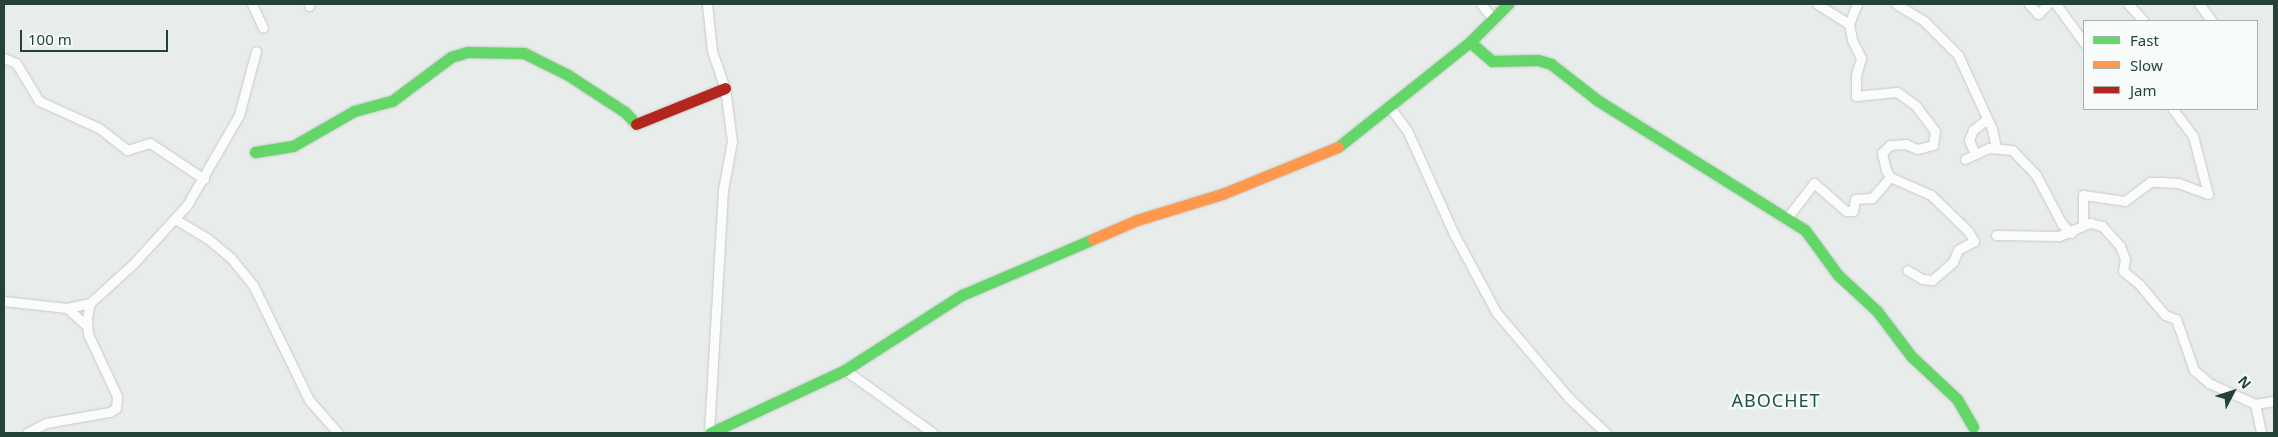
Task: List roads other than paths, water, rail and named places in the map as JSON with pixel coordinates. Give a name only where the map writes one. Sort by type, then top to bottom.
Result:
[{"type":"street","points":[[252,4],[263,28]]},
{"type":"street","points":[[706,4],[712,51],[725,88],[732,141],[723,190],[709,433],[845,370],[962,295],[1137,220],[1222,194],[1336,148],[1392,108],[1470,42],[1508,4]]},
{"type":"street","points":[[1481,4],[1493,19]]},
{"type":"street","points":[[1817,4],[1849,24]]},
{"type":"street","points":[[1857,4],[1849,24],[1852,40],[1861,58],[1856,76],[1856,96],[1897,92],[1916,106],[1935,131],[1933,144],[1917,149],[1906,144],[1890,146],[1882,153],[1890,177],[1931,195],[1968,232],[1974,241],[1958,250],[1953,262],[1932,280],[1922,279],[1907,270]]},
{"type":"street","points":[[1896,4],[1924,21],[1958,56],[1976,91],[1986,120],[1992,129],[1996,148]]},
{"type":"street","points":[[2029,4],[2038,14],[2048,4]]},
{"type":"street","points":[[2056,4],[2083,42]]},
{"type":"street","points":[[2128,4],[2143,20]]},
{"type":"street","points":[[2200,4],[2211,20]]},
{"type":"street","points":[[1470,42],[1492,61],[1538,60],[1551,64],[1597,100],[1786,218],[1816,241],[1838,275],[1860,292],[1911,356],[1957,399],[1973,427]]},
{"type":"street","points":[[4,301],[67,308],[90,302],[133,264],[175,219],[204,179],[245,100],[256,51]]},
{"type":"street","points":[[255,152],[293,146],[354,112],[392,101],[451,57],[467,52],[524,53],[568,76],[625,112],[636,124],[725,88]]},
{"type":"street","points":[[4,58],[16,64],[39,101],[99,128],[127,150],[150,143],[204,179]]},
{"type":"street","points":[[1392,108],[1408,130],[1453,232],[1496,312],[1562,391],[1606,433]]},
{"type":"street","points":[[2083,225],[2083,195],[2125,201],[2150,182],[2178,183],[2208,194],[2193,136],[2176,110]]},
{"type":"street","points":[[1975,154],[1970,140],[1972,130],[1986,120]]},
{"type":"street","points":[[1965,159],[1996,148],[2012,150],[2036,175],[2062,224],[2071,233]]},
{"type":"street","points":[[1786,218],[1814,183],[1846,211],[1853,211],[1855,199],[1872,198],[1890,177]]},
{"type":"street","points":[[175,219],[207,238],[231,258],[253,285],[309,400],[338,433]]},
{"type":"street","points":[[1996,235],[2030,237],[2071,233],[2083,225],[2102,226],[2112,235],[2125,259],[2123,271],[2139,284],[2165,315],[2176,319],[2194,370],[2209,383],[2255,404],[2274,401]]},
{"type":"street","points":[[87,326],[90,302]]},
{"type":"street","points":[[27,433],[46,423],[110,412],[116,408],[117,396],[87,326],[67,308]]},
{"type":"street","points":[[845,370],[933,433]]},
{"type":"street","points":[[2255,404],[2261,433]]},
{"type":"district","name":"ABOCHET","points":[[1776,400]]}]
